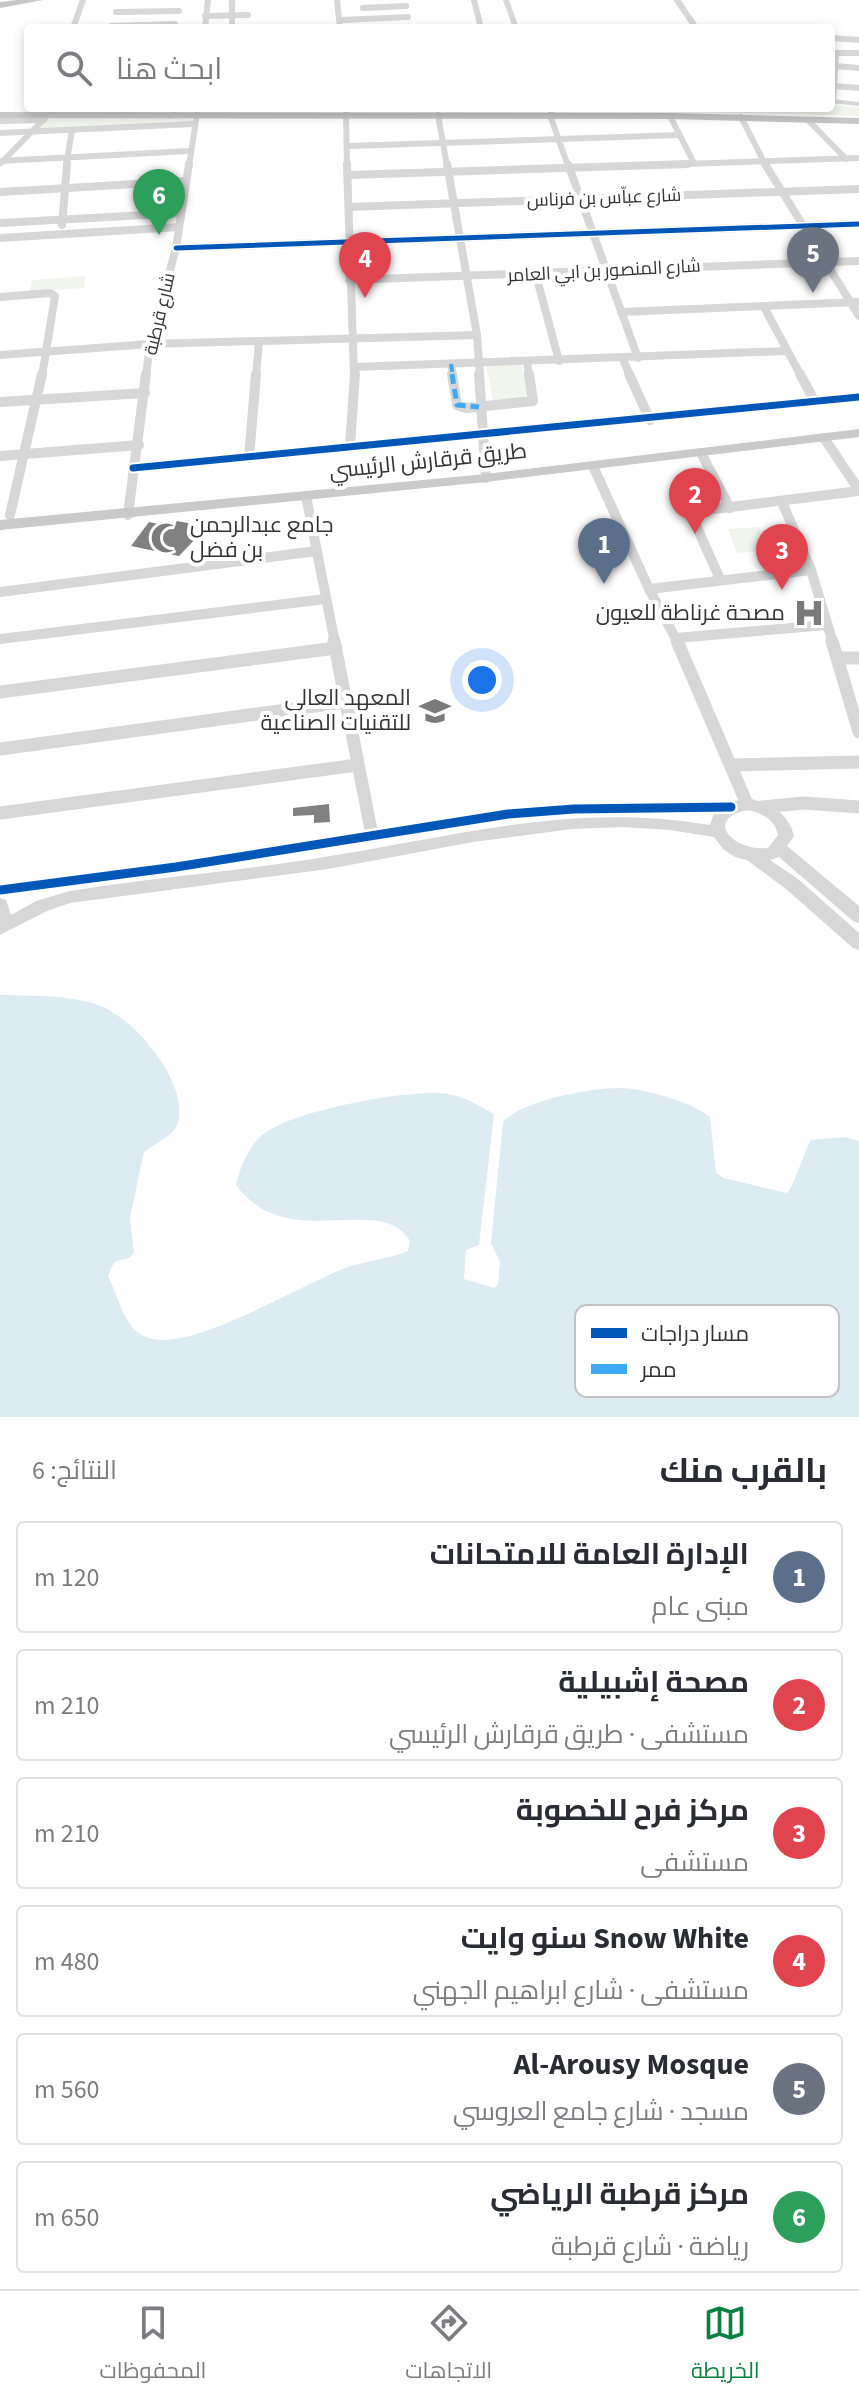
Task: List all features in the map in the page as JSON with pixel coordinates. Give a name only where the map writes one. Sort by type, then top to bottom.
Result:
[{"type":"highway","points":[[0,4],[11,0]]},
{"type":"highway","points":[[0,4],[38,0]]},
{"type":"highway","points":[[0,116],[86,112]]},
{"type":"highway","points":[[50,114],[195,119],[328,112]]},
{"type":"highway","points":[[370,112],[438,115],[547,112]]},
{"type":"highway","points":[[503,112],[859,119]]},
{"type":"highway","points":[[616,112],[859,119]]},
{"type":"main road","name":"طريق قرقارش الرئيسي","points":[[3,519],[306,496],[859,426]]},
{"type":"main road","name":"طريق قرقارش الرئيسي","points":[[129,510],[593,466],[859,433]]},
{"type":"street","points":[[75,24],[85,0]]},
{"type":"street","points":[[81,24],[85,0]]},
{"type":"street","points":[[112,24],[121,0]]},
{"type":"street","points":[[175,24],[181,0]]},
{"type":"street","points":[[205,24],[208,0]]},
{"type":"street","points":[[232,0],[232,24]]},
{"type":"street","points":[[337,0],[340,24]]},
{"type":"street","points":[[474,0],[480,24]]},
{"type":"street","points":[[506,0],[515,24]]},
{"type":"street","points":[[513,0],[522,24]]},
{"type":"street","points":[[677,0],[693,24]]},
{"type":"street","points":[[363,8],[406,3],[409,24]]},
{"type":"street","points":[[116,12],[179,11]]},
{"type":"street","points":[[205,16],[248,15]]},
{"type":"street","points":[[341,20],[408,17]]},
{"type":"street","points":[[835,38],[859,40]]},
{"type":"street","points":[[835,54],[859,53]]},
{"type":"street","points":[[835,66],[859,68]]},
{"type":"street","points":[[835,81],[859,88]]},
{"type":"street","points":[[835,102],[859,104]]},
{"type":"street","points":[[347,112],[349,280],[355,367],[350,446]]},
{"type":"street","points":[[547,112],[609,272],[638,358]]},
{"type":"street","points":[[1,162],[50,114]]},
{"type":"street","points":[[438,115],[477,335],[479,407],[486,435],[486,475]]},
{"type":"street","points":[[670,116],[694,163]]},
{"type":"street","points":[[741,117],[782,192],[856,302],[859,316]]},
{"type":"street","points":[[0,133],[195,119]]},
{"type":"street","name":"شارع قرطبة","points":[[129,510],[150,344],[176,248],[195,119]]},
{"type":"street","points":[[808,120],[846,159]]},
{"type":"street","points":[[61,235],[67,188],[65,157],[72,130]]},
{"type":"street","points":[[348,146],[680,135]]},
{"type":"street","points":[[1,162],[190,151]]},
{"type":"street","points":[[350,175],[859,158]]},
{"type":"street","points":[[0,192],[186,181]]},
{"type":"street","name":"شارع عباّس بن فرناس","points":[[349,207],[859,189]]},
{"type":"street","points":[[0,223],[181,213]]},
{"type":"street","points":[[176,248],[859,224]]},
{"type":"street","points":[[0,238],[179,227]]},
{"type":"street","name":"شارع المنصور بن ابي العامر","points":[[349,280],[859,261]]},
{"type":"street","points":[[536,275],[559,361]]},
{"type":"street","points":[[0,297],[55,295],[38,399],[25,454],[3,519]]},
{"type":"street","points":[[621,312],[856,302]]},
{"type":"street","points":[[764,307],[815,402]]},
{"type":"street","points":[[0,355],[150,344],[477,335]]},
{"type":"street","points":[[249,458],[259,341]]},
{"type":"street","points":[[355,367],[787,351]]},
{"type":"street","points":[[623,359],[650,420]]},
{"type":"street","points":[[451,364],[457,405],[479,407],[534,400],[527,362]]},
{"type":"street","points":[[0,402],[145,393]]},
{"type":"street","points":[[133,468],[650,420],[859,397]]},
{"type":"street","points":[[720,579],[689,514],[859,490],[824,438]]},
{"type":"street","points":[[0,456],[139,445]]},
{"type":"street","points":[[701,453],[730,508]]},
{"type":"street","points":[[593,466],[649,589],[676,638],[732,765],[755,806],[773,813],[785,829],[780,849]]},
{"type":"street","points":[[306,496],[372,835]]},
{"type":"street","points":[[782,502],[811,570],[859,732]]},
{"type":"street","points":[[0,592],[317,551]]},
{"type":"street","points":[[649,589],[811,570]]},
{"type":"street","points":[[0,639],[326,599]]},
{"type":"street","points":[[676,638],[826,625]]},
{"type":"street","points":[[0,692],[336,648]]},
{"type":"street","points":[[838,658],[859,658]]},
{"type":"street","points":[[0,749],[345,702]]},
{"type":"street","points":[[732,765],[859,762]]},
{"type":"street","points":[[0,813],[357,765]]},
{"type":"street","points":[[0,890],[176,867],[540,811],[804,803],[859,807]]},
{"type":"street","points":[[731,807],[718,820],[718,832],[727,845],[753,856],[792,884],[859,943]]},
{"type":"street","points":[[0,927],[27,912],[70,897],[318,864],[484,834],[549,827],[654,823],[718,832]]},
{"type":"street","points":[[753,856],[780,849]]},
{"type":"street","points":[[780,849],[859,916]]},
{"type":"street","points":[[0,905],[3,913],[0,927]]},
{"type":"shaded area","points":[[835,105],[859,107],[859,116],[713,112],[835,112]]},
{"type":"shaded area","points":[[0,117],[189,117],[193,121],[30,130],[35,123]]},
{"type":"shaded area","points":[[85,276],[84,288],[30,292],[32,280]]},
{"type":"shaded area","points":[[486,363],[521,364],[531,398],[493,402]]},
{"type":"shaded area","points":[[759,527],[770,551],[737,553],[728,529]]},
{"type":"shaded area","points":[[0,995],[74,999],[112,1012],[141,1036],[166,1069],[174,1086],[179,1103],[177,1125],[170,1134],[144,1152],[130,1217],[134,1253],[129,1258],[114,1262],[108,1276],[122,1311],[132,1327],[146,1337],[166,1340],[191,1336],[334,1273],[408,1251],[410,1241],[396,1227],[377,1221],[306,1220],[280,1216],[257,1205],[236,1185],[251,1148],[260,1137],[274,1127],[322,1110],[380,1098],[432,1093],[461,1097],[494,1114],[479,1245],[466,1250],[464,1279],[494,1288],[498,1284],[500,1262],[491,1243],[503,1122],[525,1108],[558,1097],[609,1088],[668,1097],[710,1117],[716,1173],[723,1178],[787,1193],[811,1140],[844,1137],[859,1141],[859,1417],[0,1417]]},
{"type":"building","name":"جامع عبدالرحمن بن فضل","points":[[177,521],[198,525],[193,532],[200,534],[179,556],[131,546],[149,522],[173,527]]},
{"type":"building","points":[[329,804],[330,822],[314,823],[314,815],[293,816],[293,808]]},
{"type":"marked path","points":[[451,364],[457,405],[479,407]]},
{"type":"cycle path","points":[[176,248],[859,224]]},
{"type":"cycle path","points":[[133,468],[859,397]]},
{"type":"cycle path","points":[[0,890],[176,867],[508,814],[574,809],[731,807]]},
{"type":"place","name":"مركز قرطبة الرياضي","points":[[159,235]]},
{"type":"place","name":"Al-Arousy Mosque","points":[[813,293]]},
{"type":"place","name":"Snow White سنو وايت","points":[[365,298]]},
{"type":"place","name":"مصحة إشبيلية","points":[[695,534]]},
{"type":"place","name":"جامع عبدالرحمن بن فضل","points":[[166,538]]},
{"type":"place","name":"الإدارة العامة للامتحانات","points":[[604,584]]},
{"type":"place","name":"مركز فرح للخصوبة","points":[[782,590]]},
{"type":"place","name":"مصحة غرناطة للعيون","points":[[809,613]]},
{"type":"place","name":"المعهد العالي للتقنيات الصناعية","points":[[435,711]]}]
